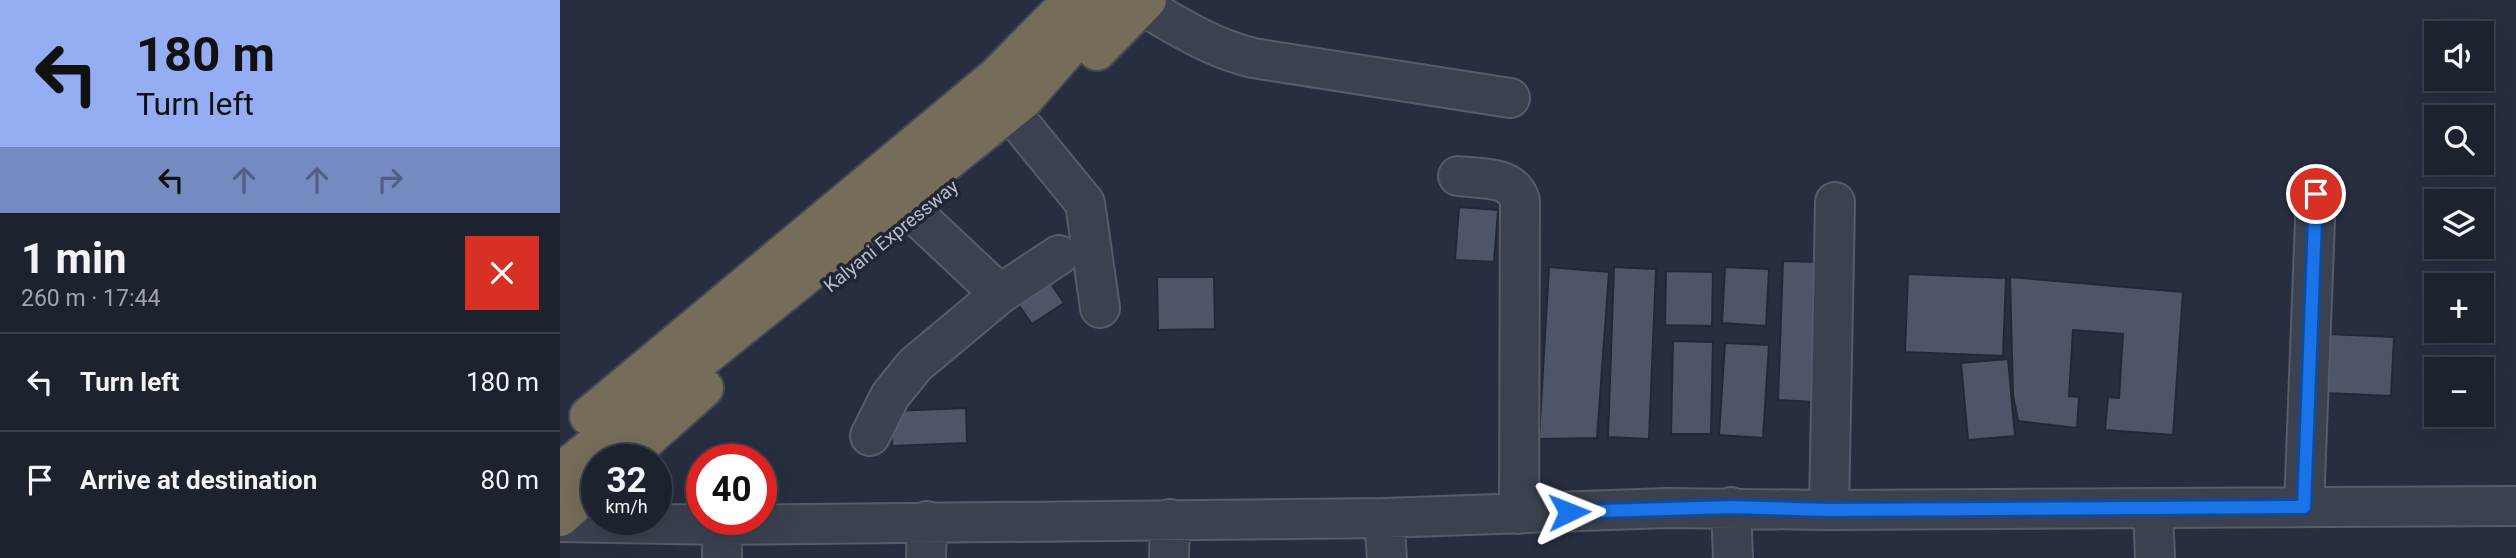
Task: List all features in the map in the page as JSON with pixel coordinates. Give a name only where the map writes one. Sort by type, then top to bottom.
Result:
[{"type":"highway","points":[[560,411],[1027,27],[1050,0]]},
{"type":"highway","points":[[560,439],[997,76],[1072,0]]},
{"type":"highway","points":[[560,473],[1023,100],[1134,2]]},
{"type":"highway","name":"Kalyani Expressway","points":[[642,444],[716,377],[917,216],[1022,126],[1134,2]]},
{"type":"highway","points":[[560,519],[581,499]]},
{"type":"street","points":[[1134,2],[1193,36],[1227,51],[1253,58],[1510,98]]},
{"type":"street","points":[[1022,126],[1085,202],[1100,308]]},
{"type":"street","points":[[1458,176],[1508,182],[1517,191],[1520,201],[1519,514]]},
{"type":"street","points":[[2304,507],[2316,194]]},
{"type":"street","points":[[1829,510],[1835,202]]},
{"type":"street","points":[[917,216],[1000,294]]},
{"type":"street","points":[[870,436],[890,396],[915,365],[1000,294],[1059,255]]},
{"type":"street","points":[[560,519],[722,542],[927,540],[1170,519],[1384,518],[1731,507],[1829,510],[2516,506]]},
{"type":"street","points":[[1731,507],[1733,558]]},
{"type":"street","points":[[2153,508],[2155,558]]},
{"type":"street","points":[[1384,518],[1387,558]]},
{"type":"street","points":[[1169,558],[1170,519]]},
{"type":"building","points":[[1459,207],[1498,210],[1494,262],[1455,260]]},
{"type":"building","points":[[1783,261],[1820,262],[1815,402],[1778,400]]},
{"type":"building","points":[[1549,267],[1609,272],[1597,438],[1539,439]]},
{"type":"building","points":[[1614,267],[1656,269],[1649,439],[1608,437]]},
{"type":"building","points":[[1725,267],[1769,269],[1766,326],[1722,323]]},
{"type":"building","points":[[1666,271],[1713,272],[1712,326],[1665,325]]},
{"type":"building","points":[[1908,274],[2006,278],[2003,356],[1905,352]]},
{"type":"building","points":[[1157,277],[1214,277],[1215,329],[1158,330]]},
{"type":"building","points":[[2010,277],[2183,292],[2173,435],[2105,430],[2108,397],[2119,398],[2123,334],[2073,330],[2069,396],[2079,397],[2077,428],[2018,421],[2013,395]]},
{"type":"building","points":[[1048,279],[1064,303],[1032,324],[1016,301]]},
{"type":"building","points":[[2328,334],[2394,337],[2391,396],[2325,393]]},
{"type":"building","points":[[1673,341],[1713,342],[1711,434],[1671,434]]},
{"type":"building","points":[[1725,343],[1769,345],[1763,438],[1719,435]]},
{"type":"building","points":[[2008,359],[2015,436],[1968,440],[1961,363]]},
{"type":"building","points":[[966,408],[967,443],[892,446],[891,411]]},
{"type":"route","points":[[1569,512],[1731,507],[1829,510],[2304,507],[2316,194]]}]
